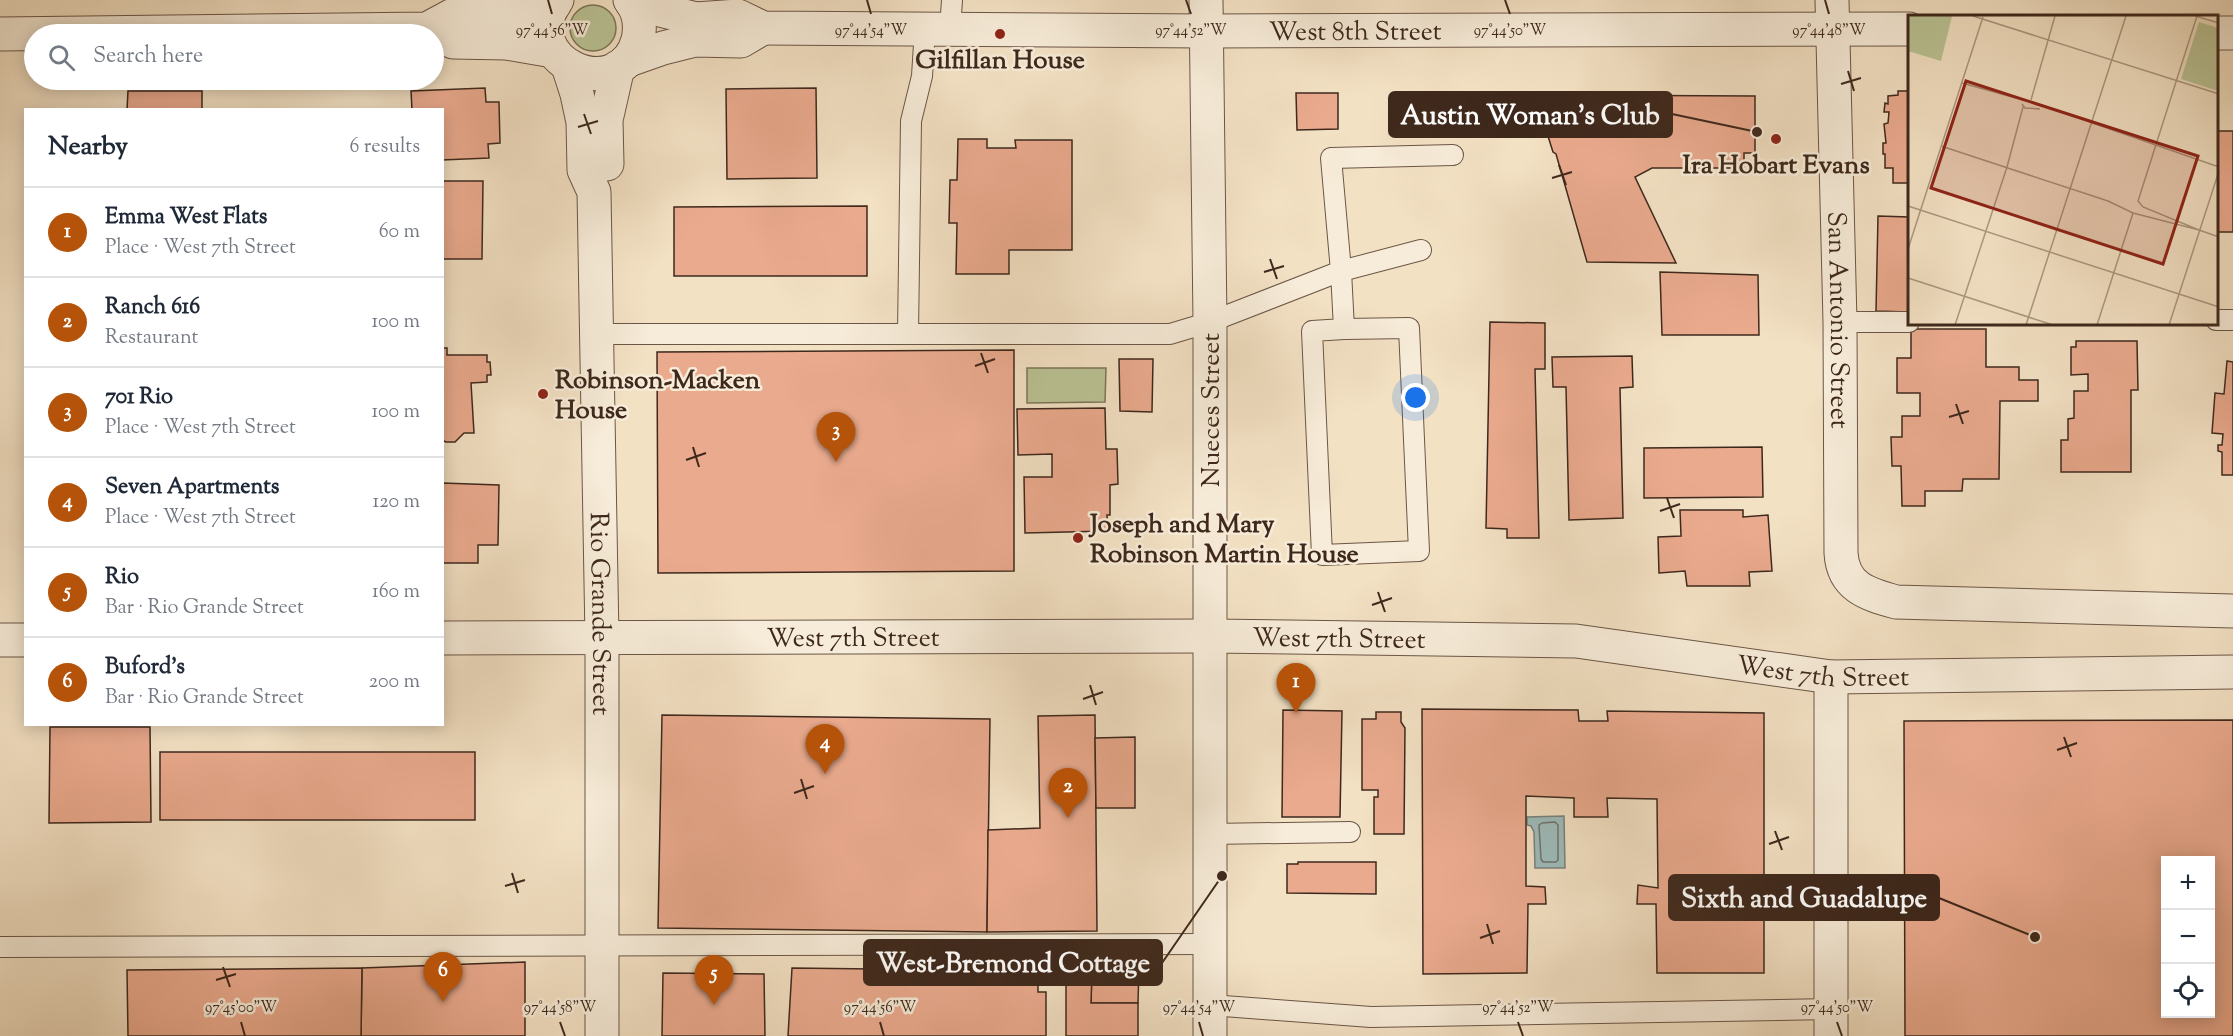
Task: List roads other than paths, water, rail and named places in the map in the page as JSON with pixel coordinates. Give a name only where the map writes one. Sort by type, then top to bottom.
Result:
[{"type":"street","name":"Rio Grande Street","points":[[555,2],[549,16],[548,40],[577,94],[583,122],[584,170],[594,192],[602,638],[602,1036]]},
{"type":"street","points":[[437,24],[451,16],[504,16],[531,13],[555,2]]},
{"type":"street","name":"West 8th Street","points":[[631,2],[696,19],[738,16],[764,28]]},
{"type":"street","name":"Rio Grande Street","points":[[594,192],[607,171],[606,120],[622,64],[637,43],[639,33],[637,13],[631,2]]},
{"type":"street","name":"West 8th Street","points":[[560,59],[579,72],[606,73],[622,64],[663,48],[695,40],[741,41],[764,28],[942,19],[1206,15],[1832,14],[1908,29]]},
{"type":"street","name":"San Antonio Street","points":[[1832,14],[1840,322],[1842,563],[1850,581],[1865,593],[1896,603],[2233,612]]},
{"type":"street","name":"Nueces Street","points":[[1206,15],[1210,322],[1210,1020]]},
{"type":"street","points":[[0,34],[24,34]]},
{"type":"street","points":[[444,37],[453,42],[506,43],[560,59]]},
{"type":"street","name":"West 7th Street","points":[[444,638],[1210,636],[1576,641],[1831,677],[2233,672]]},
{"type":"street","points":[[0,640],[24,640]]},
{"type":"street","points":[[1831,677],[1831,1023]]},
{"type":"lane","points":[[908,333],[911,121],[922,76],[942,19]]},
{"type":"lane","points":[[1344,329],[1331,158],[1453,155]]},
{"type":"lane","points":[[597,334],[1170,334],[1210,322],[1341,271],[1421,250]]},
{"type":"lane","points":[[2218,321],[2233,320]]},
{"type":"lane","points":[[1840,322],[1908,322]]},
{"type":"lane","points":[[1409,328],[1419,551],[1322,555],[1312,331],[1344,329],[1409,328]]},
{"type":"lane","points":[[1210,834],[1350,832]]},
{"type":"lane","points":[[0,947],[1210,944]]},
{"type":"lane","points":[[1210,1020],[1371,1017],[1831,1023]]},
{"type":"water","points":[[1564,816],[1565,868],[1535,868],[1534,832],[1531,826],[1527,825],[1527,817]]},
{"type":"place","name":"Gilfillan House","points":[[1000,34]]},
{"type":"place","name":"Austin Woman's Club","points":[[1757,132]]},
{"type":"place","name":"Ira Hobart Evans","points":[[1776,139]]},
{"type":"place","name":"Robinson-Macken House","points":[[543,394]]},
{"type":"place","name":"701 Rio","points":[[836,462]]},
{"type":"place","name":"Joseph and Mary Robinson Martin House","points":[[1078,538]]},
{"type":"place","name":"Emma West Flats","points":[[1296,713]]},
{"type":"place","name":"Seven Apartments","points":[[825,774]]},
{"type":"place","name":"Ranch 616","points":[[1068,818]]},
{"type":"place","name":"West-Bremond Cottage","points":[[1222,876]]},
{"type":"place","name":"Sixth and Guadalupe","points":[[2035,937]]},
{"type":"place","name":"Buford's","points":[[443,1002]]},
{"type":"place","name":"Rio","points":[[714,1005]]}]
